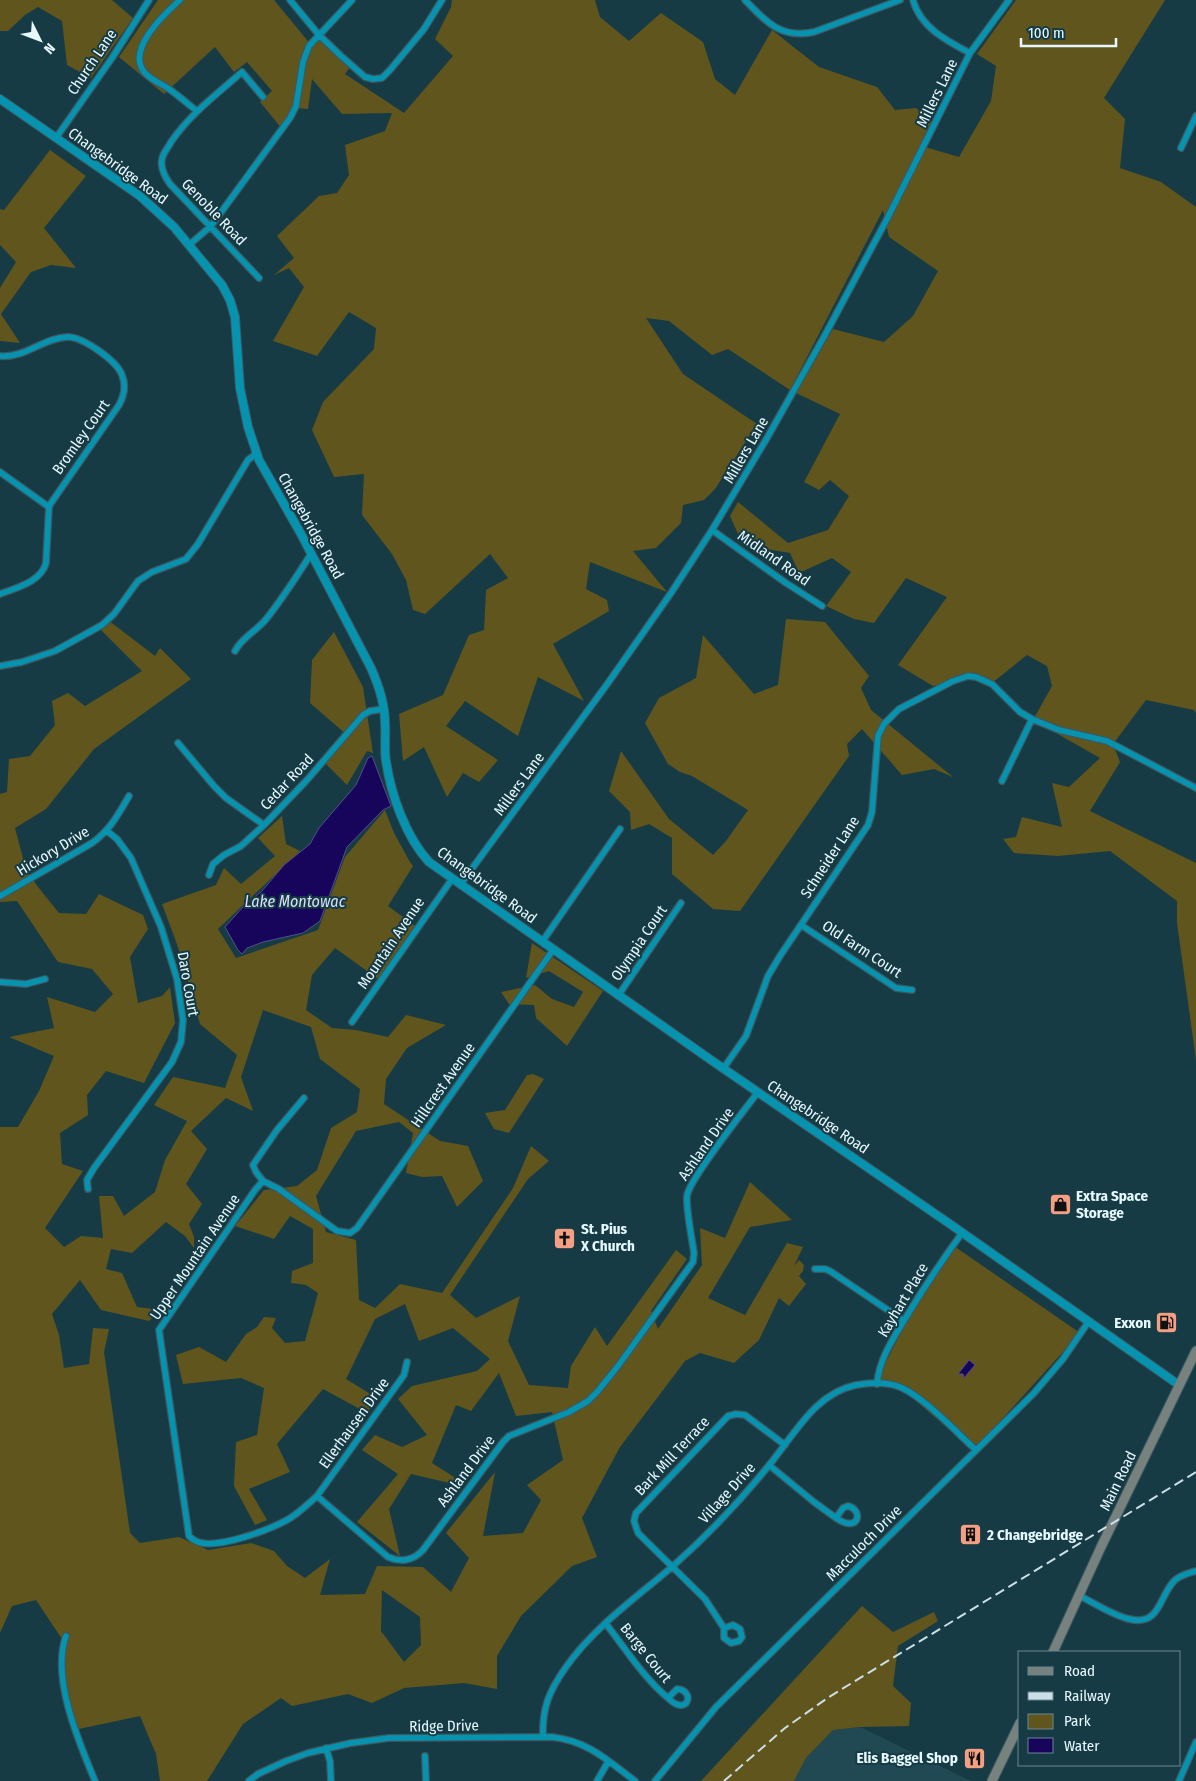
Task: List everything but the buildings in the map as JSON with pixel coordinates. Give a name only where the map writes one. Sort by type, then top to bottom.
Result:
[{"type":"main road","name":"Changebridge Road","points":[[0,99],[140,196],[189,245],[222,285],[233,308],[236,321],[240,388],[256,453],[371,668],[378,685],[384,709],[386,762],[395,796],[408,830],[429,862],[618,996],[1179,1385]]},
{"type":"main road","name":"Main Road","points":[[1054,1651],[1101,1547],[1196,1351]]},
{"type":"main road","points":[[992,1781],[1018,1728]]},
{"type":"street","name":"Church Lane","points":[[56,138],[112,58],[149,0]]},
{"type":"street","points":[[180,0],[168,11],[143,44],[139,52],[139,60],[142,69],[148,76],[197,111]]},
{"type":"street","points":[[290,0],[319,35],[365,77],[373,79],[382,78],[424,29],[442,0]]},
{"type":"street","points":[[189,245],[211,226],[295,110],[306,53],[319,35],[352,0]]},
{"type":"street","points":[[745,0],[762,19],[772,26],[780,30],[802,34],[814,32],[900,0]]},
{"type":"street","points":[[913,0],[920,16],[931,29],[970,54]]},
{"type":"street","name":"Millers Lane","points":[[460,885],[608,683],[671,593],[712,530],[762,447],[825,335],[887,219],[970,54],[1009,0]]},
{"type":"street","name":"Genoble Road","points":[[259,278],[170,184],[162,169],[162,160],[165,152],[182,127],[197,111],[242,72],[263,96]]},
{"type":"street","points":[[1181,148],[1196,116]]},
{"type":"street","name":"Bromley Court","points":[[0,356],[20,354],[62,337],[75,337],[86,342],[116,365],[122,376],[124,393],[120,405],[54,497],[49,507],[46,563],[43,571],[30,582],[0,594]]},
{"type":"street","points":[[0,666],[22,662],[55,651],[102,626],[114,614],[138,581],[152,572],[186,559],[198,544],[248,460],[256,453]]},
{"type":"street","points":[[0,472],[49,507]]},
{"type":"street","name":"Midland Road","points":[[712,530],[786,583],[822,606]]},
{"type":"street","points":[[235,651],[240,642],[252,634],[267,618],[311,554]]},
{"type":"street","name":"Schneider Lane","points":[[724,1069],[746,1036],[768,976],[868,825],[872,812],[878,736],[884,724],[899,709],[952,681],[972,676],[992,684],[1020,712],[1032,719],[1059,730],[1107,741],[1196,788]]},
{"type":"street","name":"Cedar Road","points":[[209,875],[213,864],[224,855],[241,846],[264,825],[306,780],[359,718],[370,711],[384,709]]},
{"type":"street","points":[[1002,781],[1032,719]]},
{"type":"street","points":[[178,743],[226,798],[264,825]]},
{"type":"street","name":"Hickory Drive","points":[[0,896],[92,843],[107,831],[130,796]]},
{"type":"street","points":[[542,942],[620,829]]},
{"type":"street","name":"Daro Court","points":[[88,1189],[87,1180],[94,1168],[172,1062],[181,1042],[183,1020],[177,979],[161,927],[131,858],[117,839],[107,831]]},
{"type":"street","name":"Mountain Avenue","points":[[352,1022],[452,879]]},
{"type":"street","name":"Olympia Court","points":[[618,996],[681,904]]},
{"type":"street","name":"Old Farm Court","points":[[801,925],[896,988],[912,990]]},
{"type":"street","name":"Hillcrest Avenue","points":[[264,1181],[337,1231],[345,1234],[357,1228],[553,950]]},
{"type":"street","points":[[0,982],[26,984],[45,979]]},
{"type":"street","name":"Ashland Drive","points":[[317,1496],[388,1557],[396,1560],[409,1559],[417,1556],[423,1550],[509,1436],[569,1412],[588,1401],[618,1366],[693,1262],[694,1254],[687,1202],[688,1189],[758,1092]]},
{"type":"street","points":[[264,1181],[253,1165],[277,1130],[304,1098]]},
{"type":"street","name":"Upper Mountain Avenue","points":[[264,1181],[255,1190],[159,1330],[189,1536],[194,1541],[204,1544],[236,1540],[260,1532],[288,1519],[302,1510],[317,1496]]},
{"type":"street","name":"Kayhart Place","points":[[877,1384],[880,1365],[904,1321],[933,1273],[962,1233]]},
{"type":"street","points":[[815,1269],[830,1271],[904,1321]]},
{"type":"street","name":"Macculoch Drive","points":[[655,1781],[716,1707],[1050,1376],[1076,1342],[1089,1321]]},
{"type":"street","name":"Ellerhausen Drive","points":[[317,1496],[404,1375],[407,1362]]},
{"type":"street","name":"Village Drive","points":[[543,1737],[545,1705],[556,1681],[574,1656],[626,1605],[673,1566],[713,1528],[769,1465],[815,1407],[828,1395],[844,1388],[861,1384],[896,1385],[913,1394],[976,1450]]},
{"type":"street","name":"Bark Mill Terrace","points":[[724,1628],[711,1605],[636,1530],[636,1513],[721,1422],[732,1414],[745,1415],[785,1445]]},
{"type":"street","points":[[769,1465],[836,1518]]},
{"type":"street","points":[[1080,1596],[1122,1616],[1134,1620],[1144,1619],[1157,1612],[1175,1580],[1196,1571]]},
{"type":"street","name":"Barge Court","points":[[606,1624],[643,1672],[668,1698]]},
{"type":"street","points":[[66,1636],[61,1650],[67,1697],[77,1735],[95,1781]]},
{"type":"street","name":"Ridge Drive","points":[[249,1781],[270,1768],[308,1753],[351,1743],[389,1738],[543,1737],[566,1739],[592,1749],[635,1781]]},
{"type":"street","points":[[1179,1781],[1196,1742]]},
{"type":"street","points":[[326,1748],[330,1761],[332,1781]]},
{"type":"street","name":"Ridge Drive","points":[[425,1756],[426,1781]]},
{"type":"street","points":[[597,1781],[608,1762]]},
{"type":"shaded area","points":[[860,1727],[971,1781],[794,1781],[806,1758],[833,1730]]},
{"type":"green space","points":[[0,0],[112,0],[133,18],[91,78],[67,65],[62,21],[38,7],[25,15],[8,31],[0,31]]},
{"type":"green space","points":[[158,0],[274,0],[312,46],[322,37],[350,67],[345,74],[404,113],[453,56],[435,39],[451,7],[452,0],[595,0],[600,17],[629,41],[661,13],[703,42],[715,79],[735,95],[772,30],[819,67],[877,87],[895,110],[916,108],[935,124],[925,147],[959,157],[991,101],[996,66],[977,54],[1016,0],[1165,0],[1104,98],[1125,119],[1120,168],[1161,182],[1196,207],[1196,713],[1194,710],[1146,700],[1113,744],[1120,762],[1090,811],[1196,863],[1196,1060],[1177,923],[1177,901],[1110,851],[1058,856],[1014,853],[1003,839],[1016,837],[1022,817],[1062,827],[1052,783],[1069,787],[1100,758],[1033,720],[1052,686],[1047,666],[1027,655],[992,683],[978,675],[933,686],[898,665],[947,597],[906,578],[874,623],[854,619],[826,606],[851,572],[832,558],[799,573],[790,553],[743,545],[730,516],[738,502],[788,543],[828,530],[849,496],[830,480],[819,490],[804,482],[840,414],[796,393],[833,329],[884,342],[913,316],[938,271],[889,237],[883,210],[790,390],[728,349],[712,355],[669,321],[646,318],[683,374],[757,424],[715,489],[704,500],[683,505],[681,523],[656,548],[633,551],[667,592],[590,562],[586,589],[607,600],[609,611],[553,644],[584,701],[538,677],[518,736],[465,701],[446,726],[498,760],[479,782],[463,773],[447,797],[424,747],[403,761],[399,714],[443,695],[469,635],[484,630],[486,590],[508,578],[490,554],[425,614],[413,610],[406,580],[392,554],[362,515],[364,474],[334,477],[312,430],[323,402],[374,349],[376,328],[349,312],[317,356],[273,341],[304,287],[289,268],[274,275],[294,258],[277,236],[319,196],[337,193],[349,175],[345,145],[385,131],[392,113],[342,114],[312,79],[308,109],[295,108],[283,130],[260,102],[272,91],[247,62],[234,72],[215,47],[164,94],[119,57]]},
{"type":"green space","points":[[50,150],[86,176],[44,228],[76,268],[51,265],[31,272],[1,314],[20,343],[0,341],[0,288],[16,262],[0,245],[0,209],[4,210]]},
{"type":"green space","points":[[786,619],[825,622],[869,676],[861,688],[871,710],[953,777],[934,769],[902,775],[862,729],[847,744],[849,756],[740,911],[713,909],[672,874],[672,838],[649,824],[631,830],[630,812],[609,791],[621,751],[669,819],[713,855],[726,841],[748,810],[692,776],[680,772],[668,764],[645,723],[659,698],[696,678],[703,635],[754,694],[778,685]]},
{"type":"green space","points":[[108,620],[155,656],[160,648],[191,679],[94,749],[46,809],[15,828],[26,870],[59,913],[86,914],[99,894],[143,915],[148,929],[130,957],[138,1003],[162,996],[170,987],[175,1023],[144,1083],[106,1071],[87,1095],[88,1115],[60,1133],[62,1164],[83,1171],[45,1228],[64,1247],[81,1236],[103,1238],[99,1196],[113,1196],[124,1216],[155,1192],[165,1160],[187,1121],[154,1105],[173,1077],[225,1088],[237,1055],[200,1024],[178,947],[162,904],[216,885],[224,868],[241,884],[275,856],[258,838],[282,816],[286,844],[300,851],[218,929],[236,958],[318,930],[345,857],[385,810],[394,833],[413,866],[388,906],[418,928],[381,981],[335,948],[312,975],[306,1010],[332,1028],[356,1030],[388,1037],[406,1015],[446,1025],[407,1048],[386,1079],[384,1104],[440,1141],[468,1146],[483,1181],[457,1207],[442,1176],[422,1177],[406,1173],[413,1133],[399,1122],[356,1131],[316,1196],[326,1232],[356,1240],[359,1300],[375,1308],[400,1284],[442,1293],[513,1188],[531,1146],[549,1161],[528,1179],[450,1295],[476,1318],[520,1296],[508,1341],[529,1385],[568,1388],[571,1366],[595,1327],[607,1346],[676,1250],[687,1259],[651,1311],[658,1329],[702,1265],[700,1228],[725,1238],[750,1182],[792,1220],[750,1227],[708,1298],[745,1315],[787,1243],[803,1247],[794,1266],[799,1260],[804,1265],[803,1271],[799,1276],[806,1284],[789,1306],[779,1298],[759,1340],[734,1363],[700,1353],[685,1361],[620,1447],[582,1518],[597,1557],[572,1566],[521,1616],[497,1656],[497,1689],[464,1683],[404,1688],[372,1703],[348,1694],[292,1706],[281,1698],[243,1724],[207,1781],[160,1781],[156,1754],[140,1716],[74,1730],[62,1659],[64,1642],[36,1600],[12,1606],[0,1633],[0,1127],[18,1127],[39,1091],[54,1056],[9,1037],[54,1028],[47,997],[95,1012],[113,994],[92,969],[58,962],[17,901],[0,902],[0,794],[7,792],[9,759],[30,756],[55,725],[52,701],[68,693],[85,706],[142,671],[99,628]],"holes":[[[263,1010],[311,1027],[320,1059],[360,1089],[357,1112],[331,1128],[317,1170],[297,1186],[264,1190],[235,1226],[274,1239],[290,1216],[313,1229],[313,1263],[292,1271],[291,1283],[306,1285],[318,1293],[305,1341],[285,1343],[272,1328],[276,1318],[264,1317],[257,1327],[246,1334],[226,1362],[199,1347],[176,1355],[183,1384],[241,1378],[264,1388],[257,1435],[236,1442],[234,1486],[255,1525],[267,1520],[249,1489],[290,1472],[277,1444],[323,1389],[367,1413],[377,1398],[346,1379],[375,1319],[405,1304],[419,1341],[453,1328],[490,1359],[477,1371],[412,1386],[398,1399],[427,1435],[402,1447],[375,1435],[362,1450],[398,1474],[357,1522],[400,1556],[389,1509],[411,1474],[454,1484],[454,1477],[432,1463],[456,1405],[471,1411],[499,1373],[516,1416],[552,1412],[563,1460],[527,1485],[541,1500],[523,1533],[483,1536],[495,1472],[446,1533],[469,1558],[451,1592],[423,1567],[377,1566],[365,1594],[320,1595],[330,1559],[305,1578],[287,1566],[274,1551],[251,1543],[208,1550],[179,1537],[140,1543],[130,1533],[104,1352],[109,1329],[93,1328],[89,1364],[64,1368],[59,1335],[52,1314],[80,1280],[101,1310],[149,1321],[161,1310],[137,1307],[122,1273],[106,1269],[111,1249],[132,1253],[166,1222],[185,1236],[194,1248],[194,1237],[189,1224],[202,1204],[186,1184],[207,1149],[191,1131],[226,1098],[253,1111],[241,1077]],[[382,1590],[420,1617],[421,1645],[404,1662],[381,1631]]]},
{"type":"green space","points":[[334,632],[363,687],[373,753],[367,751],[347,785],[324,762],[347,735],[310,703],[312,660]]},
{"type":"green space","points":[[532,943],[603,991],[567,1046],[536,1018],[534,1005],[509,1004],[501,992],[535,985],[552,999],[574,1007],[583,992],[549,971],[526,978]]},
{"type":"green space","points":[[533,1074],[544,1079],[509,1133],[494,1129],[485,1113],[505,1110],[527,1075]]},
{"type":"green space","points":[[951,1244],[1080,1333],[974,1450],[903,1390],[876,1381],[929,1278]]},
{"type":"green space","points":[[862,1606],[893,1632],[934,1612],[938,1621],[898,1646],[893,1686],[911,1703],[909,1726],[860,1727],[833,1730],[806,1758],[794,1781],[701,1781]]},
{"type":"water","name":"Lake Montowac","points":[[372,756],[391,806],[383,810],[347,847],[320,921],[303,933],[263,942],[247,948],[242,954],[225,927],[243,907],[262,891],[284,865],[310,844],[319,828],[356,785],[368,758]]},
{"type":"water","points":[[969,1360],[975,1365],[964,1378],[963,1374],[958,1374]]},
{"type":"railway","points":[[724,1781],[785,1728],[829,1697],[1196,1472]]},
{"type":"place","name":"Extra Space Storage","points":[[1060,1205]]},
{"type":"place","name":"St. Pius X Church","points":[[565,1238]]},
{"type":"place","name":"Exxon","points":[[1167,1323]]},
{"type":"place","name":"2 Changebridge","points":[[971,1535]]},
{"type":"place","name":"Elis Baggel Shop","points":[[974,1758]]}]
